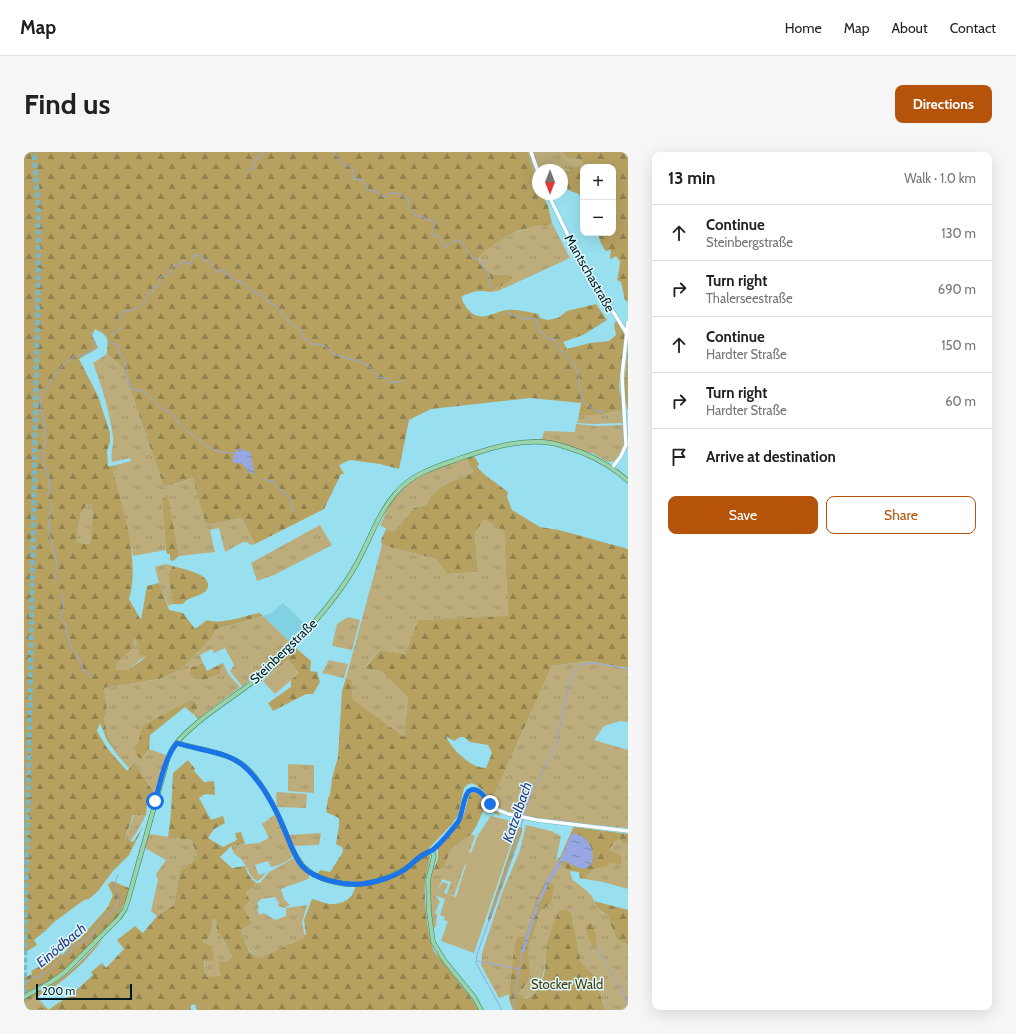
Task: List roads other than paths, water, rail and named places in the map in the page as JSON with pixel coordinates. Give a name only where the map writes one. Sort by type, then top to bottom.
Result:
[{"type":"main road","name":"Steinbergstraße","points":[[24,997],[51,982],[65,972],[95,943],[122,913],[130,896],[166,765],[171,752],[177,743],[216,709],[266,671],[308,628],[343,588],[392,498],[412,478],[435,467],[501,447],[524,442],[546,442],[564,446],[593,458],[612,468],[628,481]]},
{"type":"main road","points":[[177,743],[232,759],[248,769],[262,787],[275,808],[298,860],[306,870],[315,876],[340,883],[363,884],[405,870],[420,857],[432,851],[434,856],[429,872],[428,888],[430,931],[433,942],[444,960],[474,997],[481,1010]]},
{"type":"street","points":[[531,152],[535,164]]},
{"type":"street","name":"Mantschastraße","points":[[551,200],[577,254],[627,334]]},
{"type":"street","points":[[612,468],[621,456],[626,445],[622,376],[628,322]]},
{"type":"street","points":[[432,851],[458,822],[462,814],[467,795],[474,789],[478,790],[492,807],[498,811],[520,817],[628,831]]},
{"type":"water","points":[[240,448],[245,451],[249,451],[251,454],[254,473],[251,474],[242,464],[232,462],[236,452]]},
{"type":"water","points":[[572,833],[581,836],[590,845],[593,856],[592,862],[590,866],[586,868],[580,868],[563,861],[550,881],[539,904],[524,952],[521,952],[537,903],[547,880],[561,858]]},
{"type":"waterway","points":[[248,171],[254,168],[254,162],[256,159],[260,158],[263,152]]},
{"type":"waterway","points":[[334,152],[343,164],[347,166],[349,165],[353,170],[353,179],[362,179],[368,190],[377,192],[385,198],[390,193],[402,194],[405,198],[409,199],[409,208],[414,212],[415,216],[420,216],[435,221],[435,225],[431,233],[439,236],[445,248],[455,241],[459,240],[462,242],[472,258],[477,259],[484,264],[484,269],[490,277],[489,285],[494,288]]},
{"type":"waterway","points":[[165,276],[171,273],[171,268],[174,265],[179,267],[180,262],[184,261],[186,264],[191,263],[195,254],[203,257],[203,260],[210,263],[217,273],[225,269],[226,275],[230,275],[233,279],[244,283],[254,292],[263,296],[269,303],[275,305],[288,321],[301,330],[304,339],[308,340],[312,344],[325,346],[333,354],[361,362],[370,367],[378,377],[388,379],[390,383],[402,381]]},
{"type":"waterway","points":[[119,321],[123,312],[136,309],[142,305],[149,293],[153,292],[153,287],[157,287],[161,283],[159,279],[163,276]]},
{"type":"waterway","points":[[506,313],[526,319],[536,318],[538,330],[543,333],[546,338],[555,340],[559,349],[564,352],[565,356],[573,362],[579,375],[582,400],[595,411],[605,412]]},
{"type":"waterway","points":[[110,336],[121,328]]},
{"type":"waterway","points":[[78,356],[84,355],[95,346],[96,344],[91,333]]},
{"type":"waterway","points":[[108,341],[119,346],[118,352],[122,356],[127,366],[127,375],[131,389],[146,393],[162,409],[171,413],[182,427],[207,446],[219,452],[236,453]]},
{"type":"waterway","points":[[48,495],[50,487],[44,463],[43,449],[46,443],[41,401],[43,392],[54,376],[75,356]]},
{"type":"waterway","points":[[263,479],[274,482],[280,490],[291,498],[294,512]]},
{"type":"waterway","points":[[49,500],[52,505],[49,530],[57,564],[55,574],[57,581]]},
{"type":"waterway","points":[[61,594],[64,608],[60,618],[64,622],[71,647],[78,656],[83,670],[92,678]]},
{"type":"waterway","name":"Katzelbach","points":[[502,1010],[476,963],[477,954],[511,860],[530,796],[557,744],[570,680],[579,665],[610,665],[628,669]]},
{"type":"waterway","name":"Einödbach","points":[[24,984],[34,977],[40,977],[65,954],[72,951],[71,948],[88,939],[103,919],[116,909],[119,897],[115,886],[118,875]]},
{"type":"waterway","points":[[597,947],[628,1004]]},
{"type":"waterway","points":[[513,1010],[522,952]]},
{"type":"waterway","points":[[477,961],[519,969]]},
{"type":"tunnel","points":[[24,1000],[38,290],[38,204],[34,152]]},
{"type":"park label","name":"Stocker Wald","points":[[567,984]]}]
